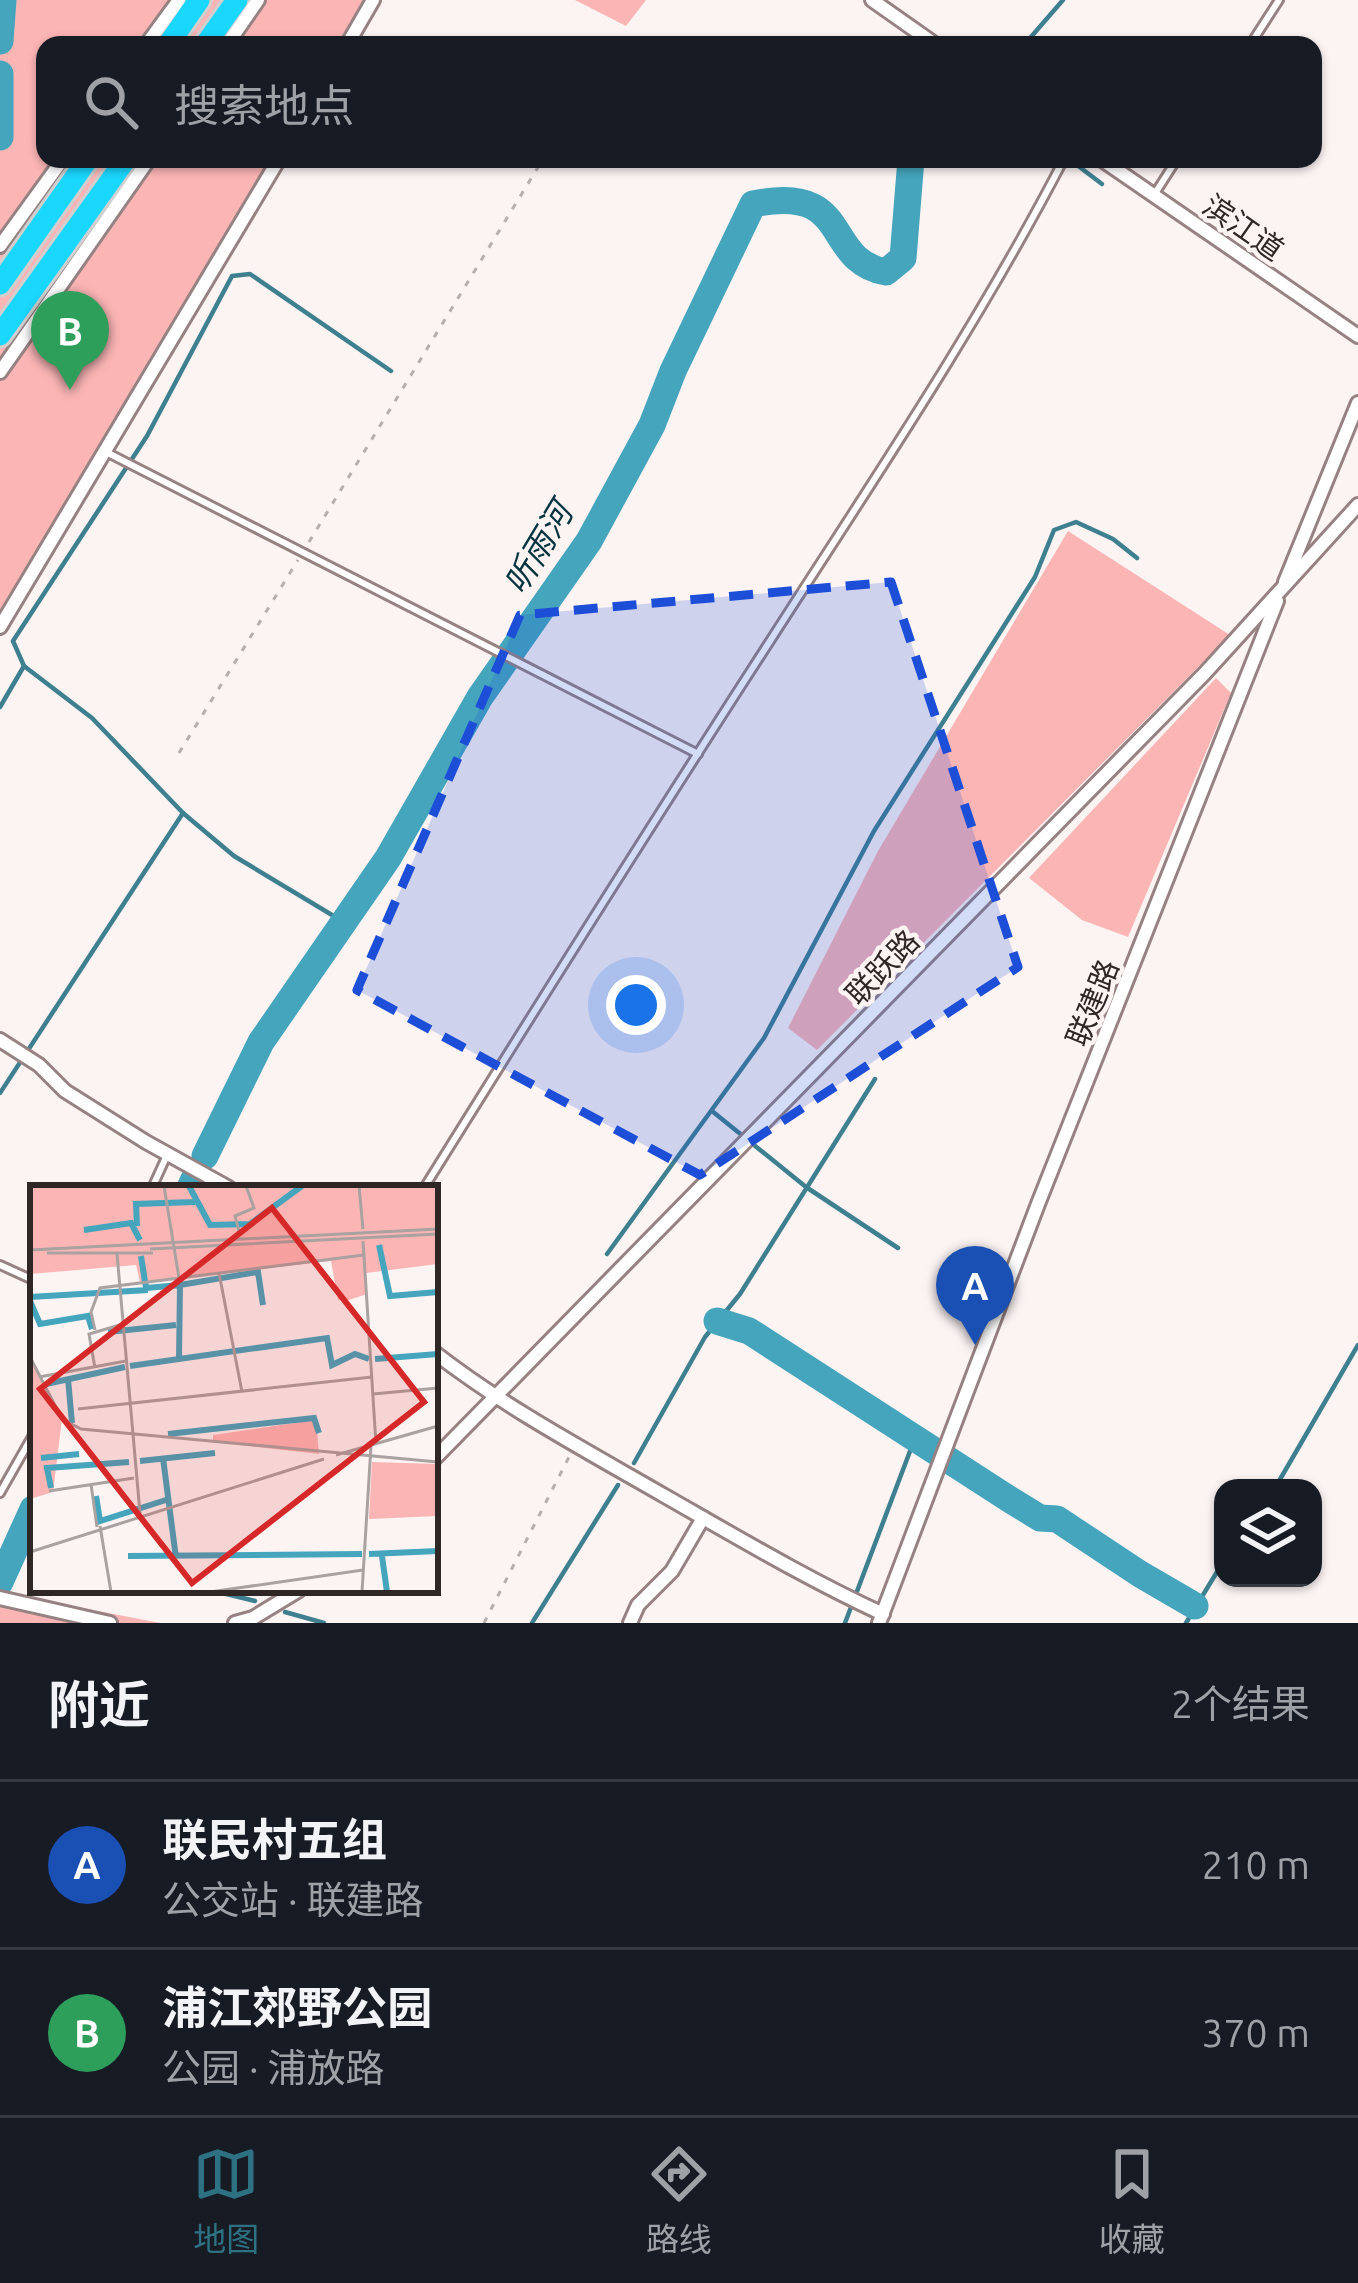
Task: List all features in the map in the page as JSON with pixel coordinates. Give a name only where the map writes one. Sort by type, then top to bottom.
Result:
[{"type":"highway","points":[[174,36],[199,0]]},
{"type":"highway","points":[[212,36],[236,0]]},
{"type":"highway","points":[[0,284],[82,168]]},
{"type":"highway","points":[[0,335],[121,168]]},
{"type":"street","points":[[153,36],[179,0]]},
{"type":"street","points":[[233,36],[258,0]]},
{"type":"street","points":[[352,36],[374,0]]},
{"type":"street","points":[[872,0],[923,36]]},
{"type":"street","points":[[0,246],[6,228],[56,168]]},
{"type":"street","points":[[0,372],[143,168]]},
{"type":"street","points":[[0,627],[274,168]]},
{"type":"street","name":"滨江道","points":[[1115,168],[1358,336]]},
{"type":"street","name":"联建路","points":[[881,1618],[1038,1204],[1358,403]]},
{"type":"street","name":"联跃路","points":[[438,1455],[1280,594],[1358,505]]},
{"type":"street","points":[[1,1042],[40,1065],[65,1090],[224,1185]]},
{"type":"street","points":[[438,1355],[494,1398],[881,1618]]},
{"type":"street","points":[[630,1623],[638,1605],[672,1571],[703,1518]]},
{"type":"street","points":[[235,1623],[253,1618],[294,1593]]},
{"type":"street","points":[[0,1598],[110,1623]]},
{"type":"lane","points":[[1256,36],[1279,0]]},
{"type":"lane","points":[[426,1185],[927,400],[1018,249],[1059,168]]},
{"type":"lane","points":[[1154,195],[1171,168]]},
{"type":"lane","points":[[105,451],[698,754]]},
{"type":"lane","points":[[153,1185],[168,1153]]},
{"type":"lane","points":[[0,1265],[30,1279]]},
{"type":"lane","points":[[0,1493],[30,1440]]},
{"type":"path","points":[[179,753],[537,168]]},
{"type":"path","points":[[484,1623],[575,1445]]},
{"type":"highlighted area","points":[[891,582],[1018,967],[700,1175],[357,990],[520,615]]},
{"type":"shaded area","points":[[0,0],[377,0],[355,36],[36,36],[36,168],[274,168],[0,621]]},
{"type":"shaded area","points":[[575,0],[646,0],[626,26]]},
{"type":"shaded area","points":[[1068,531],[1230,635],[817,1050],[788,1028],[878,851]]},
{"type":"shaded area","points":[[1216,678],[1231,693],[1128,937],[1082,920],[1029,878]]},
{"type":"shaded area","points":[[0,1592],[160,1623],[0,1623]]},
{"type":"waterway","points":[[0,41],[3,0]]},
{"type":"waterway","name":"听雨河","points":[[1032,36],[1063,0]]},
{"type":"waterway","points":[[0,74],[0,137]]},
{"type":"waterway","name":"听雨河","points":[[205,1156],[261,1042],[388,858],[480,697],[589,541],[652,425],[753,204],[785,200],[807,204],[822,213],[852,253],[866,265],[886,272],[903,258],[910,168]]},
{"type":"waterway","points":[[1081,168],[1102,184]]},
{"type":"waterway","points":[[24,666],[13,641],[147,436],[232,276],[250,274],[391,371]]},
{"type":"waterway","points":[[607,1254],[764,1038],[874,831],[1035,577],[1054,530],[1076,522],[1113,539],[1137,558]]},
{"type":"waterway","points":[[0,707],[24,666],[92,718],[183,813],[234,856],[342,921]]},
{"type":"waterway","points":[[0,1093],[183,813]]},
{"type":"waterway","points":[[634,1463],[705,1337],[740,1294],[875,1079]]},
{"type":"waterway","points":[[712,1111],[806,1187],[898,1248]]},
{"type":"waterway","name":"听雨河","points":[[191,1185],[193,1181]]},
{"type":"waterway","points":[[717,1321],[749,1331],[1009,1499],[1040,1518],[1057,1519],[1195,1606]]},
{"type":"waterway","points":[[1280,1479],[1358,1345]]},
{"type":"waterway","points":[[845,1623],[915,1438]]},
{"type":"waterway","points":[[532,1623],[618,1485]]},
{"type":"waterway","name":"听雨河","points":[[0,1582],[30,1516]]},
{"type":"waterway","points":[[1186,1623],[1214,1577]]},
{"type":"waterway","points":[[222,1593],[255,1601]]},
{"type":"waterway","points":[[285,1612],[324,1623]]},
{"type":"place","name":"浦江郊野公园","points":[[70,390]]},
{"type":"place","name":"联民村五组","points":[[975,1345]]}]
